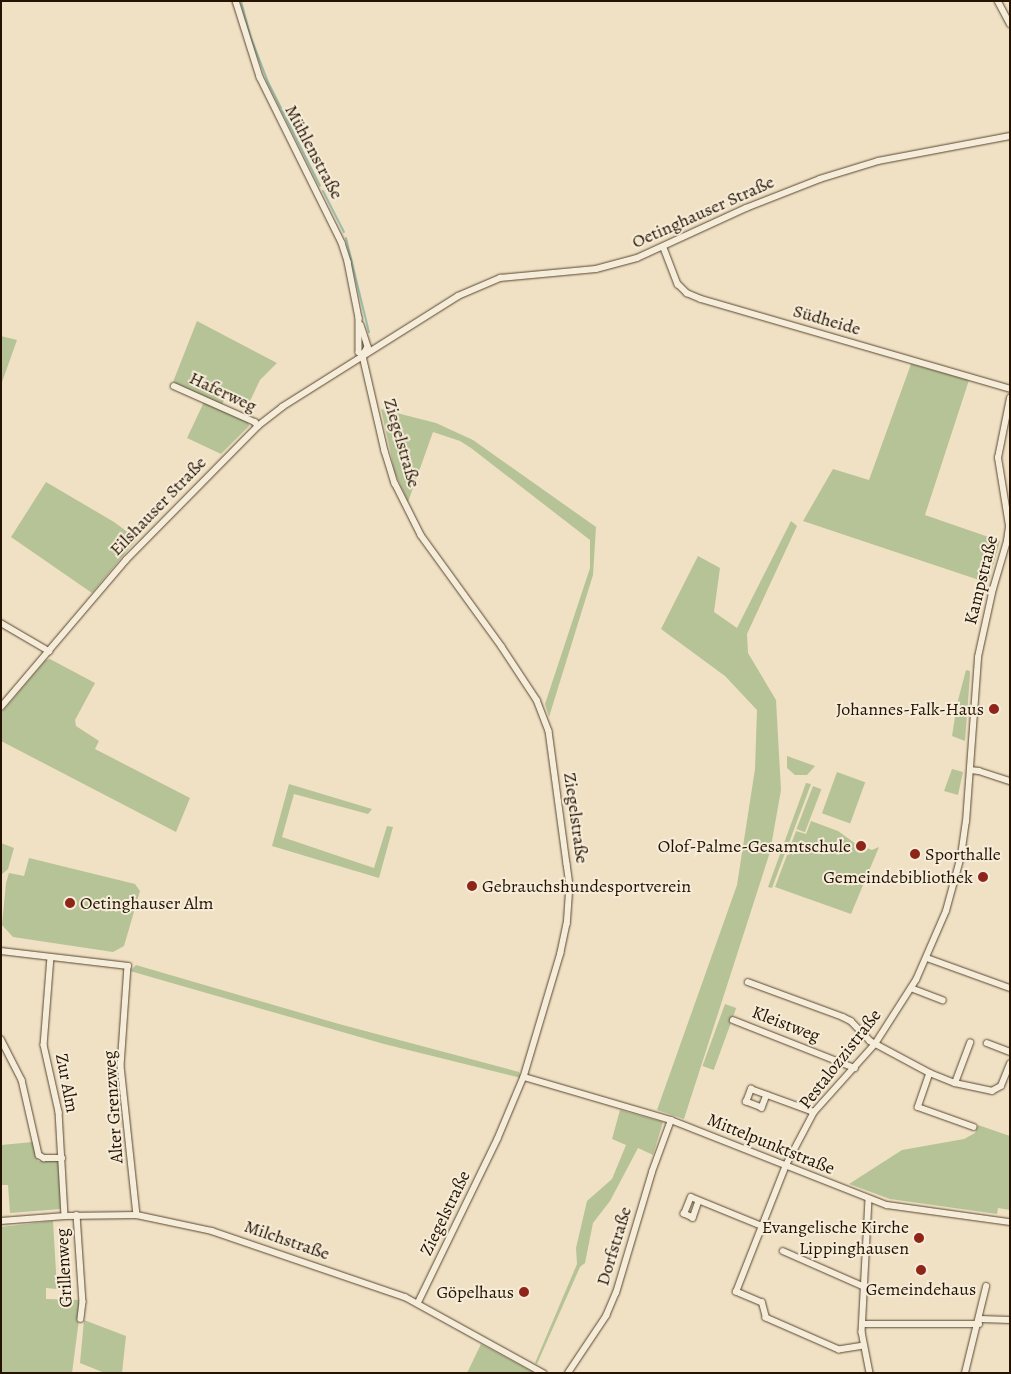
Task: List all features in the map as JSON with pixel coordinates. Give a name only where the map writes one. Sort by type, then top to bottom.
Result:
[{"type":"street","name":"Mühlenstraße","points":[[236,1],[246,39],[260,77],[333,220],[342,243],[348,262],[359,318],[359,352],[363,356]]},
{"type":"street","points":[[998,1],[1010,24]]},
{"type":"street","name":"Oetinghauser Straße","points":[[363,356],[458,296],[500,278],[596,268],[638,258],[664,248],[754,205],[836,174],[878,161],[1010,136]]},
{"type":"street","name":"Südheide","points":[[664,248],[678,284],[687,293],[700,299],[1010,389]]},
{"type":"street","name":"Eilshauser Straße","points":[[1,707],[126,560],[258,426],[282,408],[363,356]]},
{"type":"street","name":"Ziegelstraße","points":[[363,356],[385,451],[395,483],[412,519],[537,700],[549,731],[568,864],[569,895],[567,924],[561,953],[524,1077],[498,1139],[418,1304]]},
{"type":"street","name":"Haferweg","points":[[174,386],[255,422],[258,426]]},
{"type":"street","name":"Kampstraße","points":[[970,770],[978,658],[1009,526],[998,458],[1010,398]]},
{"type":"street","points":[[1,623],[49,652]]},
{"type":"street","points":[[970,770],[980,771],[1010,781]]},
{"type":"street","name":"Pestalozzistraße","points":[[864,1346],[840,1350],[766,1318],[762,1303],[736,1292],[786,1165],[814,1112],[875,1044],[911,988],[927,958],[946,911],[960,861],[966,822],[970,770]]},
{"type":"street","points":[[1,951],[51,957]]},
{"type":"street","name":"Alter Grenzweg","points":[[51,957],[128,966],[121,1066],[137,1215]]},
{"type":"street","name":"Zur Alm","points":[[51,957],[44,1045],[59,1112],[65,1216]]},
{"type":"street","points":[[927,958],[1010,988]]},
{"type":"street","points":[[748,982],[844,1017],[875,1044],[930,1073],[955,1083],[992,1091],[1001,1086],[1010,1064]]},
{"type":"street","points":[[911,988],[943,1000]]},
{"type":"street","name":"Kleistweg","points":[[733,1020],[855,1068]]},
{"type":"street","points":[[1,1038],[22,1080],[39,1155],[44,1158],[62,1158]]},
{"type":"street","points":[[955,1083],[970,1043]]},
{"type":"street","points":[[987,1043],[1010,1052]]},
{"type":"street","points":[[930,1073],[918,1107],[974,1128]]},
{"type":"street","name":"Mittelpunktstraße","points":[[524,1077],[670,1120],[887,1205],[1010,1222]]},
{"type":"street","points":[[767,1094],[814,1112]]},
{"type":"street","name":"Dorfstraße","points":[[568,1373],[606,1316],[616,1293],[652,1172],[670,1120]]},
{"type":"street","points":[[870,1199],[863,1324],[864,1346],[870,1373]]},
{"type":"street","points":[[699,1201],[762,1226]]},
{"type":"street","name":"Milchstraße","points":[[1,1221],[77,1215],[137,1215],[176,1221],[238,1239],[386,1289],[418,1304],[543,1373]]},
{"type":"street","name":"Grillenweg","points":[[77,1215],[83,1302],[81,1319]]},
{"type":"street","points":[[783,1251],[864,1287]]},
{"type":"street","points":[[965,1373],[979,1322],[986,1287]]},
{"type":"street","points":[[863,1324],[1010,1320]]},
{"type":"green space","points":[[197,321],[277,363],[260,380],[250,401],[228,391],[222,405],[173,382]]},
{"type":"green space","points":[[1,336],[17,340],[1,385]]},
{"type":"green space","points":[[911,364],[969,380],[925,515],[1000,541],[988,583],[803,521],[833,469],[869,480]]},
{"type":"green space","points":[[204,402],[248,422],[249,426],[221,454],[187,438]]},
{"type":"green space","points":[[381,409],[436,423],[473,440],[596,527],[593,575],[549,717],[545,704],[590,568],[590,540],[471,448],[460,441],[433,432],[408,502],[395,473]]},
{"type":"green space","points":[[46,482],[114,522],[137,539],[92,593],[11,537]]},
{"type":"green space","points":[[791,521],[797,526],[747,634],[748,653],[776,700],[781,790],[770,852],[684,1119],[657,1110],[737,885],[755,769],[757,710],[725,676],[661,629],[698,556],[720,568],[714,612],[737,628]]},
{"type":"green space","points":[[50,659],[95,683],[75,720],[76,726],[99,741],[95,749],[190,798],[176,832],[1,741],[1,713],[46,660]]},
{"type":"green space","points":[[966,670],[970,671],[970,675],[965,741],[952,736],[957,704]]},
{"type":"green space","points":[[787,756],[815,766],[807,775],[795,775],[787,768]]},
{"type":"green space","points":[[952,769],[963,772],[958,795],[944,791]]},
{"type":"green space","points":[[837,772],[865,782],[850,824],[822,813]]},
{"type":"green space","points":[[806,783],[811,784],[772,888],[768,887]]},
{"type":"green space","points":[[289,784],[372,809],[368,814],[294,794],[282,837],[374,868],[387,826],[393,827],[379,878],[272,846]]},
{"type":"green space","points":[[813,786],[821,789],[805,832],[797,829]]},
{"type":"green space","points":[[811,821],[838,831],[856,844],[872,850],[879,847],[851,914],[775,887],[796,831],[806,834]]},
{"type":"green space","points":[[1,843],[14,848],[8,869],[1,875]]},
{"type":"green space","points":[[29,858],[135,884],[140,891],[124,946],[113,952],[13,937],[2,925],[6,883],[9,873],[24,876]]},
{"type":"green space","points":[[136,965],[339,1024],[519,1072],[521,1078],[384,1044],[130,971]]},
{"type":"green space","points":[[725,1004],[736,1008],[714,1070],[702,1066]]},
{"type":"green space","points":[[620,1110],[663,1122],[653,1155],[638,1148],[610,1201],[593,1223],[585,1263],[580,1267],[537,1364],[535,1363],[577,1264],[576,1248],[587,1201],[612,1179],[626,1145],[612,1139]]},
{"type":"green space","points":[[978,1125],[1010,1136],[1010,1210],[998,1208],[997,1214],[890,1199],[849,1184],[902,1150],[964,1139],[975,1133]]},
{"type":"green space","points":[[33,1142],[38,1161],[59,1161],[61,1209],[10,1213],[8,1185],[1,1185],[1,1145]]},
{"type":"green space","points":[[53,1221],[57,1289],[46,1288],[46,1299],[80,1300],[81,1304],[72,1373],[1,1373],[1,1227]]},
{"type":"green space","points":[[84,1320],[126,1336],[122,1373],[105,1373],[80,1363]]},
{"type":"green space","points":[[481,1344],[535,1373],[467,1373]]},
{"type":"waterway","points":[[241,1],[251,38],[268,82],[320,186]]},
{"type":"waterway","points":[[323,191],[344,232]]},
{"type":"waterway","points":[[346,238],[369,332]]},
{"type":"place","name":"Johannes-Falk-Haus","points":[[994,709]]},
{"type":"place","name":"Olof-Palme-Gesamtschule","points":[[861,846]]},
{"type":"place","name":"Sporthalle","points":[[915,854]]},
{"type":"place","name":"Gemeindebibliothek","points":[[983,877]]},
{"type":"place","name":"Gebrauchshundesportverein","points":[[472,886]]},
{"type":"place","name":"Oetinghauser Alm","points":[[70,903]]},
{"type":"place","name":"Evangelische Kirche Lippinghausen","points":[[919,1238]]},
{"type":"place","name":"Gemeindehaus","points":[[921,1270]]},
{"type":"place","name":"Göpelhaus","points":[[524,1292]]}]
